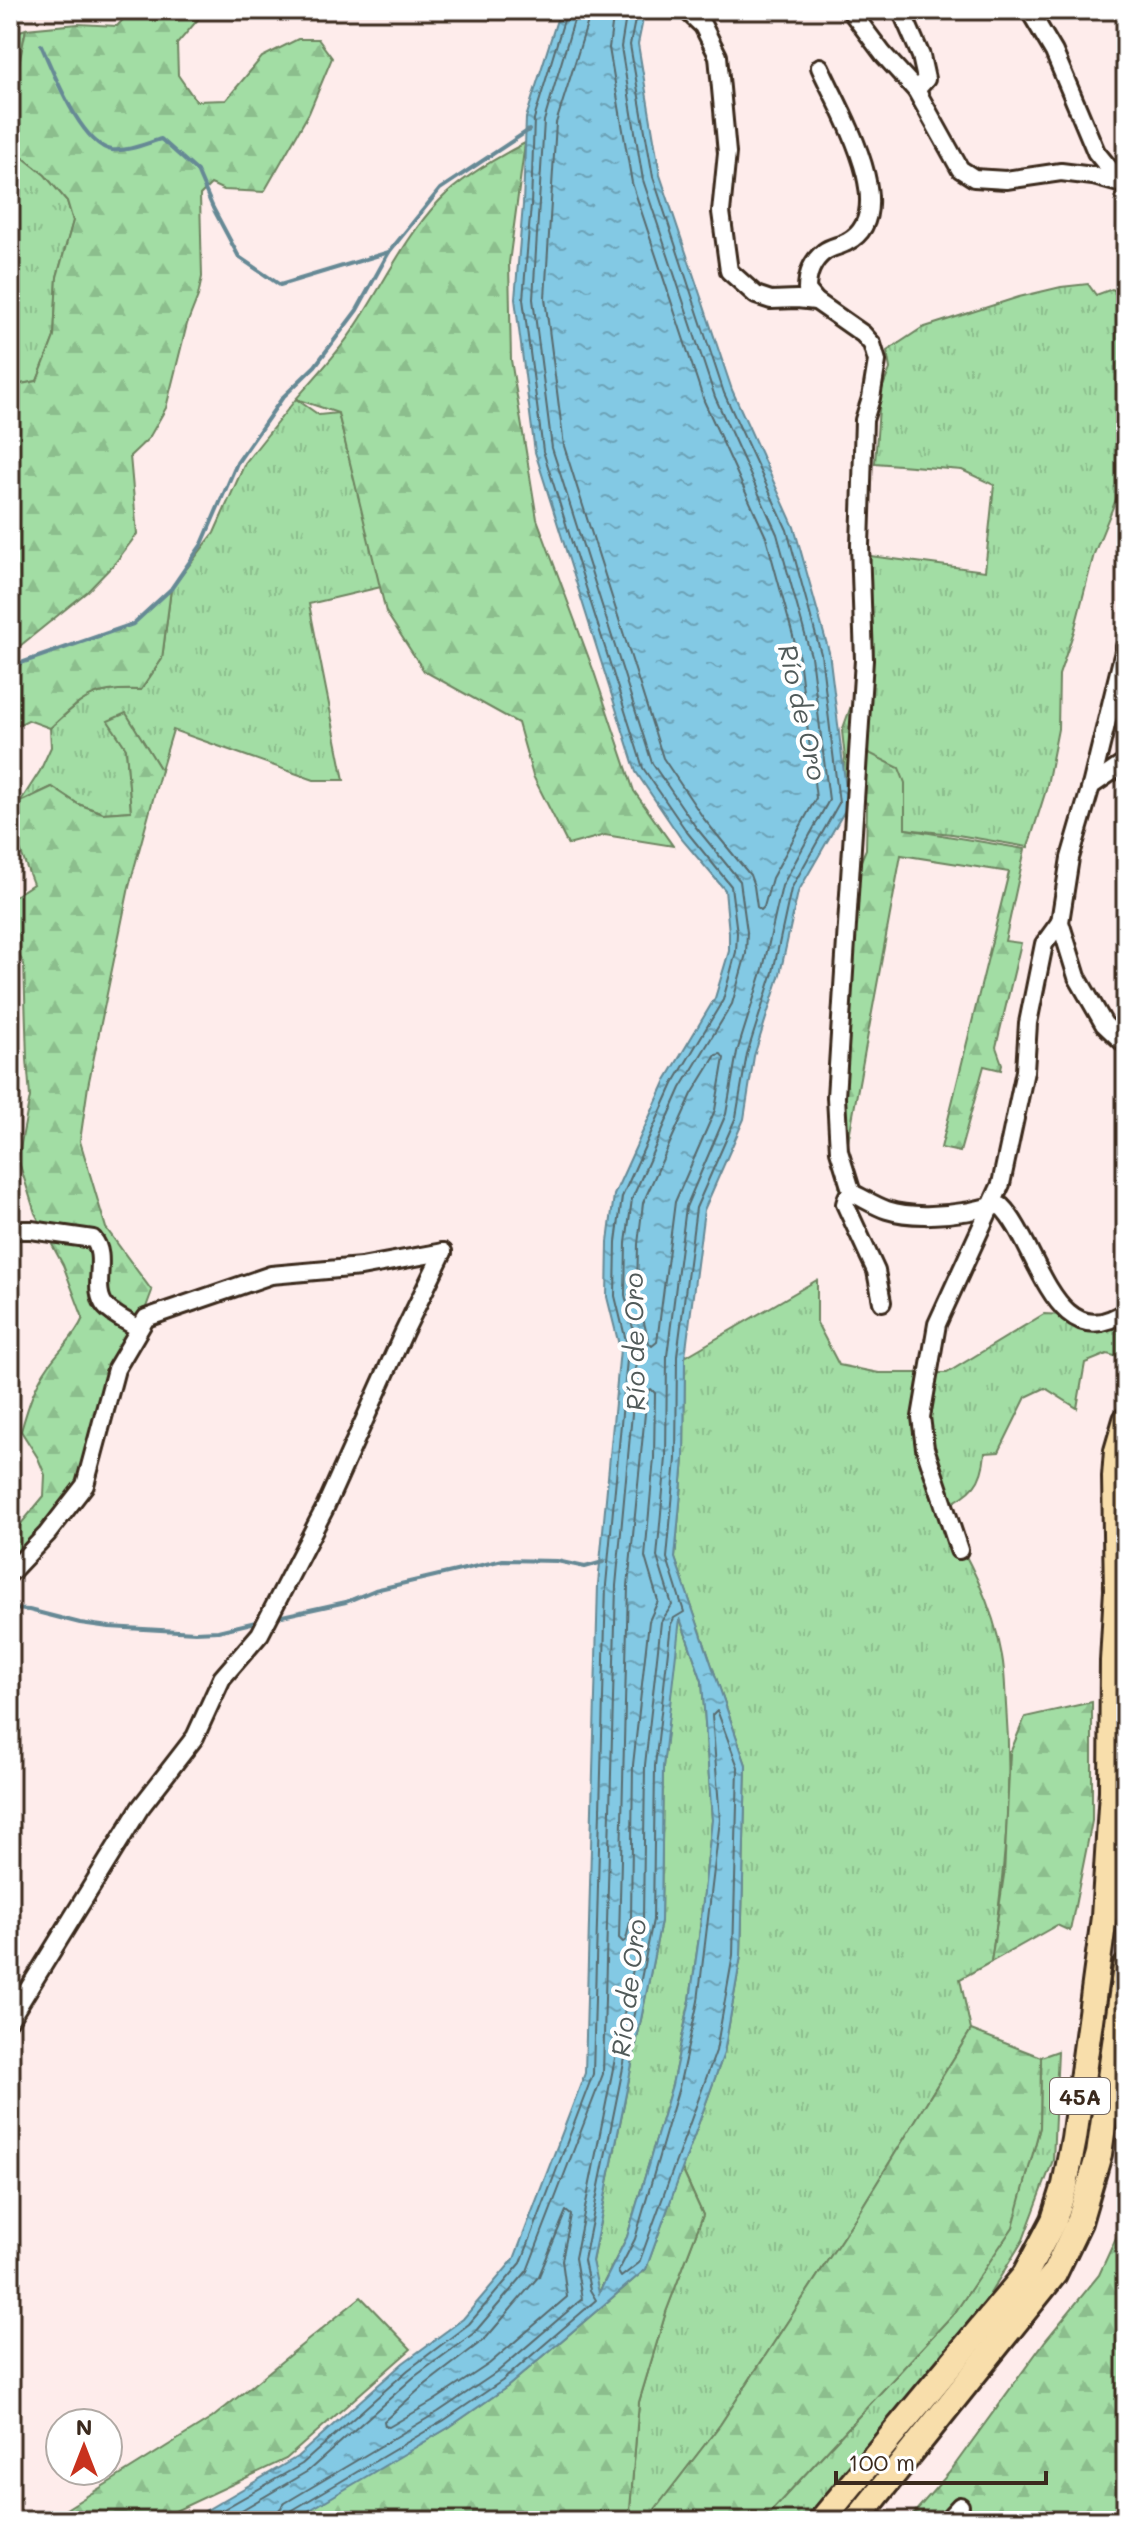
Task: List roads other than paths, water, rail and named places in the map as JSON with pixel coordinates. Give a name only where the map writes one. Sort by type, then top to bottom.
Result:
[{"type":"highway","name":"45A","points":[[821,2521],[1025,2275],[1054,2220],[1065,2185],[1104,1917],[1112,1791],[1113,1661],[1121,1466],[1117,1451],[1126,1420]]},
{"type":"highway","name":"45A","points":[[1117,1590],[1126,1618]]},
{"type":"highway","name":"45A","points":[[856,2521],[1054,2274],[1067,2249],[1089,2194],[1099,2154],[1126,1967]]},
{"type":"street","points":[[686,10],[703,26],[718,56],[727,153],[721,212],[729,271],[756,295],[771,300],[816,301]]},
{"type":"street","points":[[850,10],[883,54],[916,90],[960,169],[974,178],[1006,180],[1061,172],[1093,176],[1124,186]]},
{"type":"street","points":[[901,10],[921,56],[926,79],[916,90]]},
{"type":"street","points":[[1029,10],[1054,52],[1096,152],[1124,186]]},
{"type":"street","points":[[820,67],[860,153],[870,198],[864,226],[849,241],[824,251],[807,272],[807,290],[816,301],[863,334],[872,344],[877,361],[864,420],[860,545],[864,660],[836,1097],[839,1151],[852,1193],[886,1210],[937,1215],[966,1212],[990,1205],[1001,1206],[1010,1215],[1047,1285],[1069,1315],[1086,1324],[1115,1319],[1126,1311]]},
{"type":"street","points":[[1126,643],[1070,858],[1060,922],[1077,977],[1104,1024],[1126,1045]]},
{"type":"street","points":[[1091,786],[1126,762]]},
{"type":"street","points":[[959,1550],[925,1448],[921,1417],[937,1324],[1001,1184],[1025,1071],[1028,1023],[1044,944],[1060,922]]},
{"type":"street","points":[[852,1193],[845,1204],[876,1271],[882,1302]]},
{"type":"street","points":[[10,1230],[93,1239],[99,1247],[101,1299],[106,1308],[139,1329]]},
{"type":"street","points":[[10,1573],[47,1534],[85,1485],[116,1369],[146,1318],[271,1275],[361,1267],[443,1252],[324,1510],[260,1634],[222,1678],[195,1737],[140,1808],[10,2019]]},
{"type":"street","points":[[946,2521],[960,2506]]},
{"type":"water","name":"Río de Oro","points":[[560,10],[645,10],[638,44],[660,175],[732,390],[794,527],[829,652],[848,805],[798,892],[780,974],[754,1056],[744,1119],[704,1210],[685,1357],[684,1459],[675,1558],[746,1765],[741,1956],[724,2053],[646,2269],[507,2387],[448,2428],[303,2514],[288,2521],[188,2521],[297,2457],[403,2363],[463,2319],[514,2259],[585,2073],[598,1584],[620,1349],[607,1297],[608,1242],[614,1195],[666,1080],[715,998],[729,951],[729,933],[725,890],[680,837],[636,772],[535,452],[515,299],[526,118]],"holes":[[[680,1618],[702,1681],[712,1820],[690,2000],[672,2085],[627,2237],[599,2293],[592,2261],[661,1921],[663,1767]]]},
{"type":"waterway","points":[[41,45],[69,105],[90,135],[112,150],[161,139],[197,171],[239,257],[280,285],[389,252]]},
{"type":"waterway","points":[[10,664],[21,663],[133,624],[171,589],[202,544],[237,463],[283,397],[315,366],[357,310],[389,252],[440,189],[529,130]]},
{"type":"waterway","points":[[273,1618],[503,1560],[557,1561],[585,1567],[603,1562]]},
{"type":"waterway","points":[[10,1609],[29,1610],[109,1627],[195,1632],[218,1631],[260,1621]]}]
